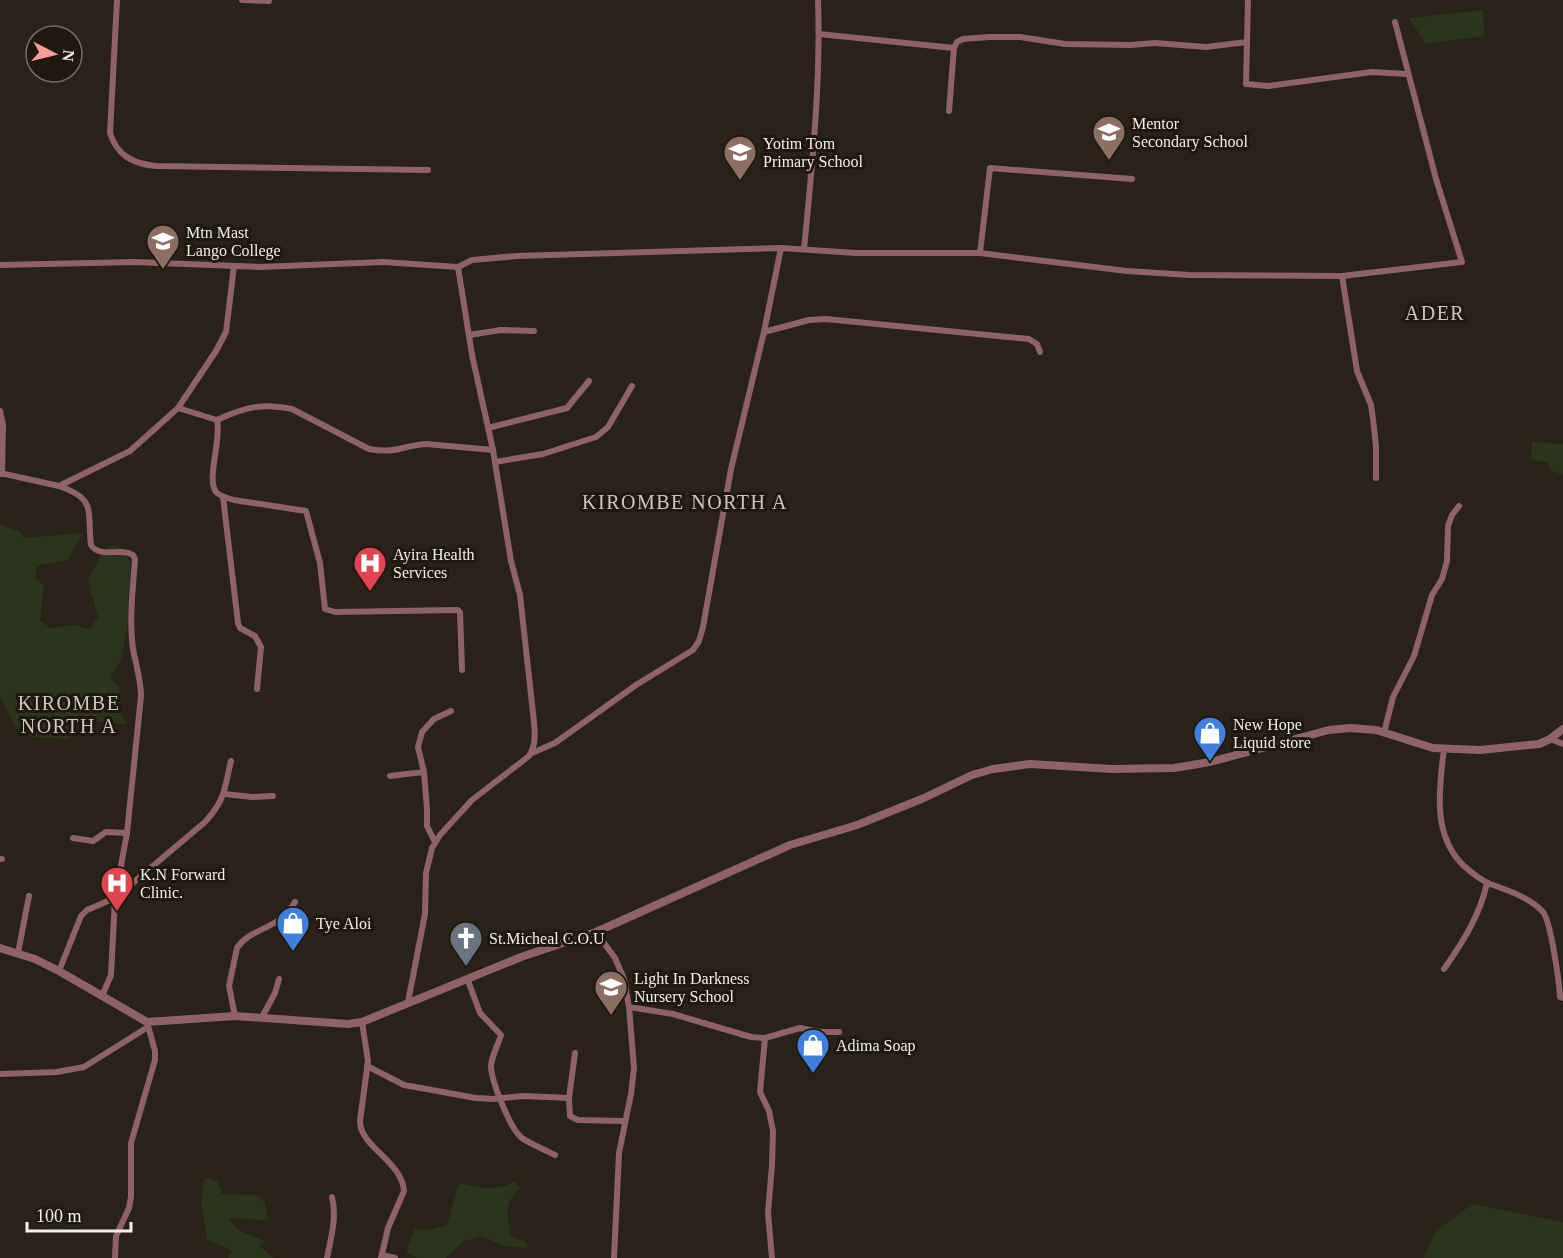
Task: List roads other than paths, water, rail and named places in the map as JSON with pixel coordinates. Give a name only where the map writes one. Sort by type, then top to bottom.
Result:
[{"type":"street","points":[[117,0],[110,133],[119,151],[129,159],[141,165],[156,166],[428,170]]},
{"type":"street","points":[[242,0],[269,1]]},
{"type":"street","points":[[804,249],[819,34],[818,0]]},
{"type":"street","points":[[1248,0],[1245,80],[1248,85],[1268,86],[1372,72],[1407,74]]},
{"type":"street","points":[[0,265],[134,262],[260,267],[383,262],[458,267],[472,260],[517,256],[781,248],[856,252],[980,253],[1148,273],[1342,276],[1462,262],[1436,179],[1395,22]]},
{"type":"street","points":[[819,34],[954,48]]},
{"type":"street","points":[[949,111],[954,48],[957,42],[963,39],[1020,37],[1065,44],[1155,43],[1206,46],[1247,42]]},
{"type":"street","points":[[980,253],[990,168],[1132,179]]},
{"type":"street","points":[[408,1002],[425,914],[427,863],[435,842],[472,800],[532,753],[555,743],[636,685],[696,647],[703,627],[744,412],[764,332],[781,248]]},
{"type":"street","points":[[59,486],[130,451],[178,408],[226,332],[234,266]]},
{"type":"street","points":[[458,267],[524,621],[534,722],[532,753]]},
{"type":"street","points":[[1342,276],[1357,371],[1371,405],[1376,446],[1376,478]]},
{"type":"street","points":[[764,332],[809,320],[826,320],[1029,339],[1037,344],[1040,352]]},
{"type":"street","points":[[469,334],[501,330],[534,331]]},
{"type":"street","points":[[488,428],[567,408],[589,381]]},
{"type":"street","points":[[495,462],[543,454],[596,437],[608,427],[632,386]]},
{"type":"street","points":[[178,408],[217,420],[242,408],[279,407],[302,414],[369,449],[379,451],[398,451],[426,444],[493,450]]},
{"type":"street","points":[[0,411],[3,425],[1,474],[59,486],[75,492],[86,502],[89,509],[93,549],[99,552],[128,552],[134,555],[135,559],[132,604],[133,649],[140,677],[141,696],[127,833],[115,898],[111,975],[102,996]]},
{"type":"street","points":[[217,420],[219,429],[213,486],[223,497],[238,623],[240,628],[255,636],[261,647],[257,689]]},
{"type":"street","points":[[223,497],[306,511],[320,563],[325,606],[328,611],[459,611],[462,670]]},
{"type":"street","points":[[1384,733],[1393,697],[1414,656],[1432,595],[1442,579],[1447,561],[1449,526],[1452,515],[1459,506]]},
{"type":"street","points":[[435,842],[427,826],[424,772],[418,747],[422,732],[436,717],[451,711]]},
{"type":"street","points":[[0,1074],[57,1072],[84,1067],[148,1024],[235,1016],[348,1024],[362,1022],[467,978],[596,932],[790,845],[857,825],[924,798],[972,775],[993,769],[1030,764],[1112,769],[1174,768],[1210,762],[1329,730],[1359,728],[1433,748],[1497,749],[1550,740],[1563,729]]},
{"type":"street","points":[[1550,740],[1563,744]]},
{"type":"street","points":[[1444,749],[1441,777],[1443,833],[1448,846],[1457,859],[1472,873],[1487,883],[1526,900],[1543,912],[1549,928],[1560,997],[1563,998]]},
{"type":"street","points":[[59,971],[81,916],[87,910],[115,898],[214,812],[225,794],[231,761]]},
{"type":"street","points":[[390,776],[424,772]]},
{"type":"street","points":[[225,794],[252,797],[273,796]]},
{"type":"street","points":[[73,838],[93,841],[106,832],[127,833]]},
{"type":"street","points":[[1444,969],[1481,905],[1487,883]]},
{"type":"street","points":[[18,953],[29,896]]},
{"type":"street","points":[[235,1016],[229,986],[237,948],[253,935],[286,915],[295,902]]},
{"type":"street","points":[[596,932],[621,969],[629,1008],[633,1080],[619,1153],[614,1258]]},
{"type":"street","points":[[0,948],[18,953],[59,971],[148,1024],[155,1060],[131,1143],[131,1197],[129,1208],[116,1236],[115,1258]]},
{"type":"street","points":[[467,978],[480,1012],[501,1035],[492,1058],[491,1069],[499,1098],[519,1135],[555,1155]]},
{"type":"street","points":[[262,1017],[275,993],[279,979]]},
{"type":"street","points":[[629,1008],[673,1014],[739,1035],[765,1038],[800,1028],[839,1032]]},
{"type":"street","points":[[362,1022],[368,1055],[360,1121],[362,1131],[396,1170],[404,1186],[388,1228],[382,1256],[395,1258]]},
{"type":"street","points":[[765,1038],[760,1092],[769,1111],[773,1131],[768,1213],[772,1258]]},
{"type":"street","points":[[575,1053],[569,1098],[570,1116],[578,1120],[624,1121]]},
{"type":"street","points":[[367,1066],[404,1085],[476,1098],[523,1095],[569,1098]]},
{"type":"street","points":[[327,1258],[334,1222],[332,1197]]},
{"type":"place","name":"Mentor Secondary School","points":[[1109,161]]},
{"type":"place","name":"Yotim Tom Primary School","points":[[740,181]]},
{"type":"place","name":"Mtn Mast Lango College","points":[[163,270]]},
{"type":"place","name":"Ayira Health Services","points":[[370,592]]},
{"type":"place","name":"New Hope Liquid store","points":[[1210,762]]},
{"type":"place","name":"K.N Forward Clinic.","points":[[117,912]]},
{"type":"place","name":"Tye Aloi","points":[[293,952]]},
{"type":"place","name":"St.Micheal C.O.U","points":[[466,967]]},
{"type":"place","name":"Light In Darkness Nursery School","points":[[611,1016]]},
{"type":"place","name":"Adima Soap","points":[[813,1074]]},
{"type":"district","name":"ADER","points":[[1435,313]]},
{"type":"district","name":"KIROMBE NORTH A","points":[[685,502]]},
{"type":"district","name":"KIROMBE NORTH A","points":[[69,714]]}]
